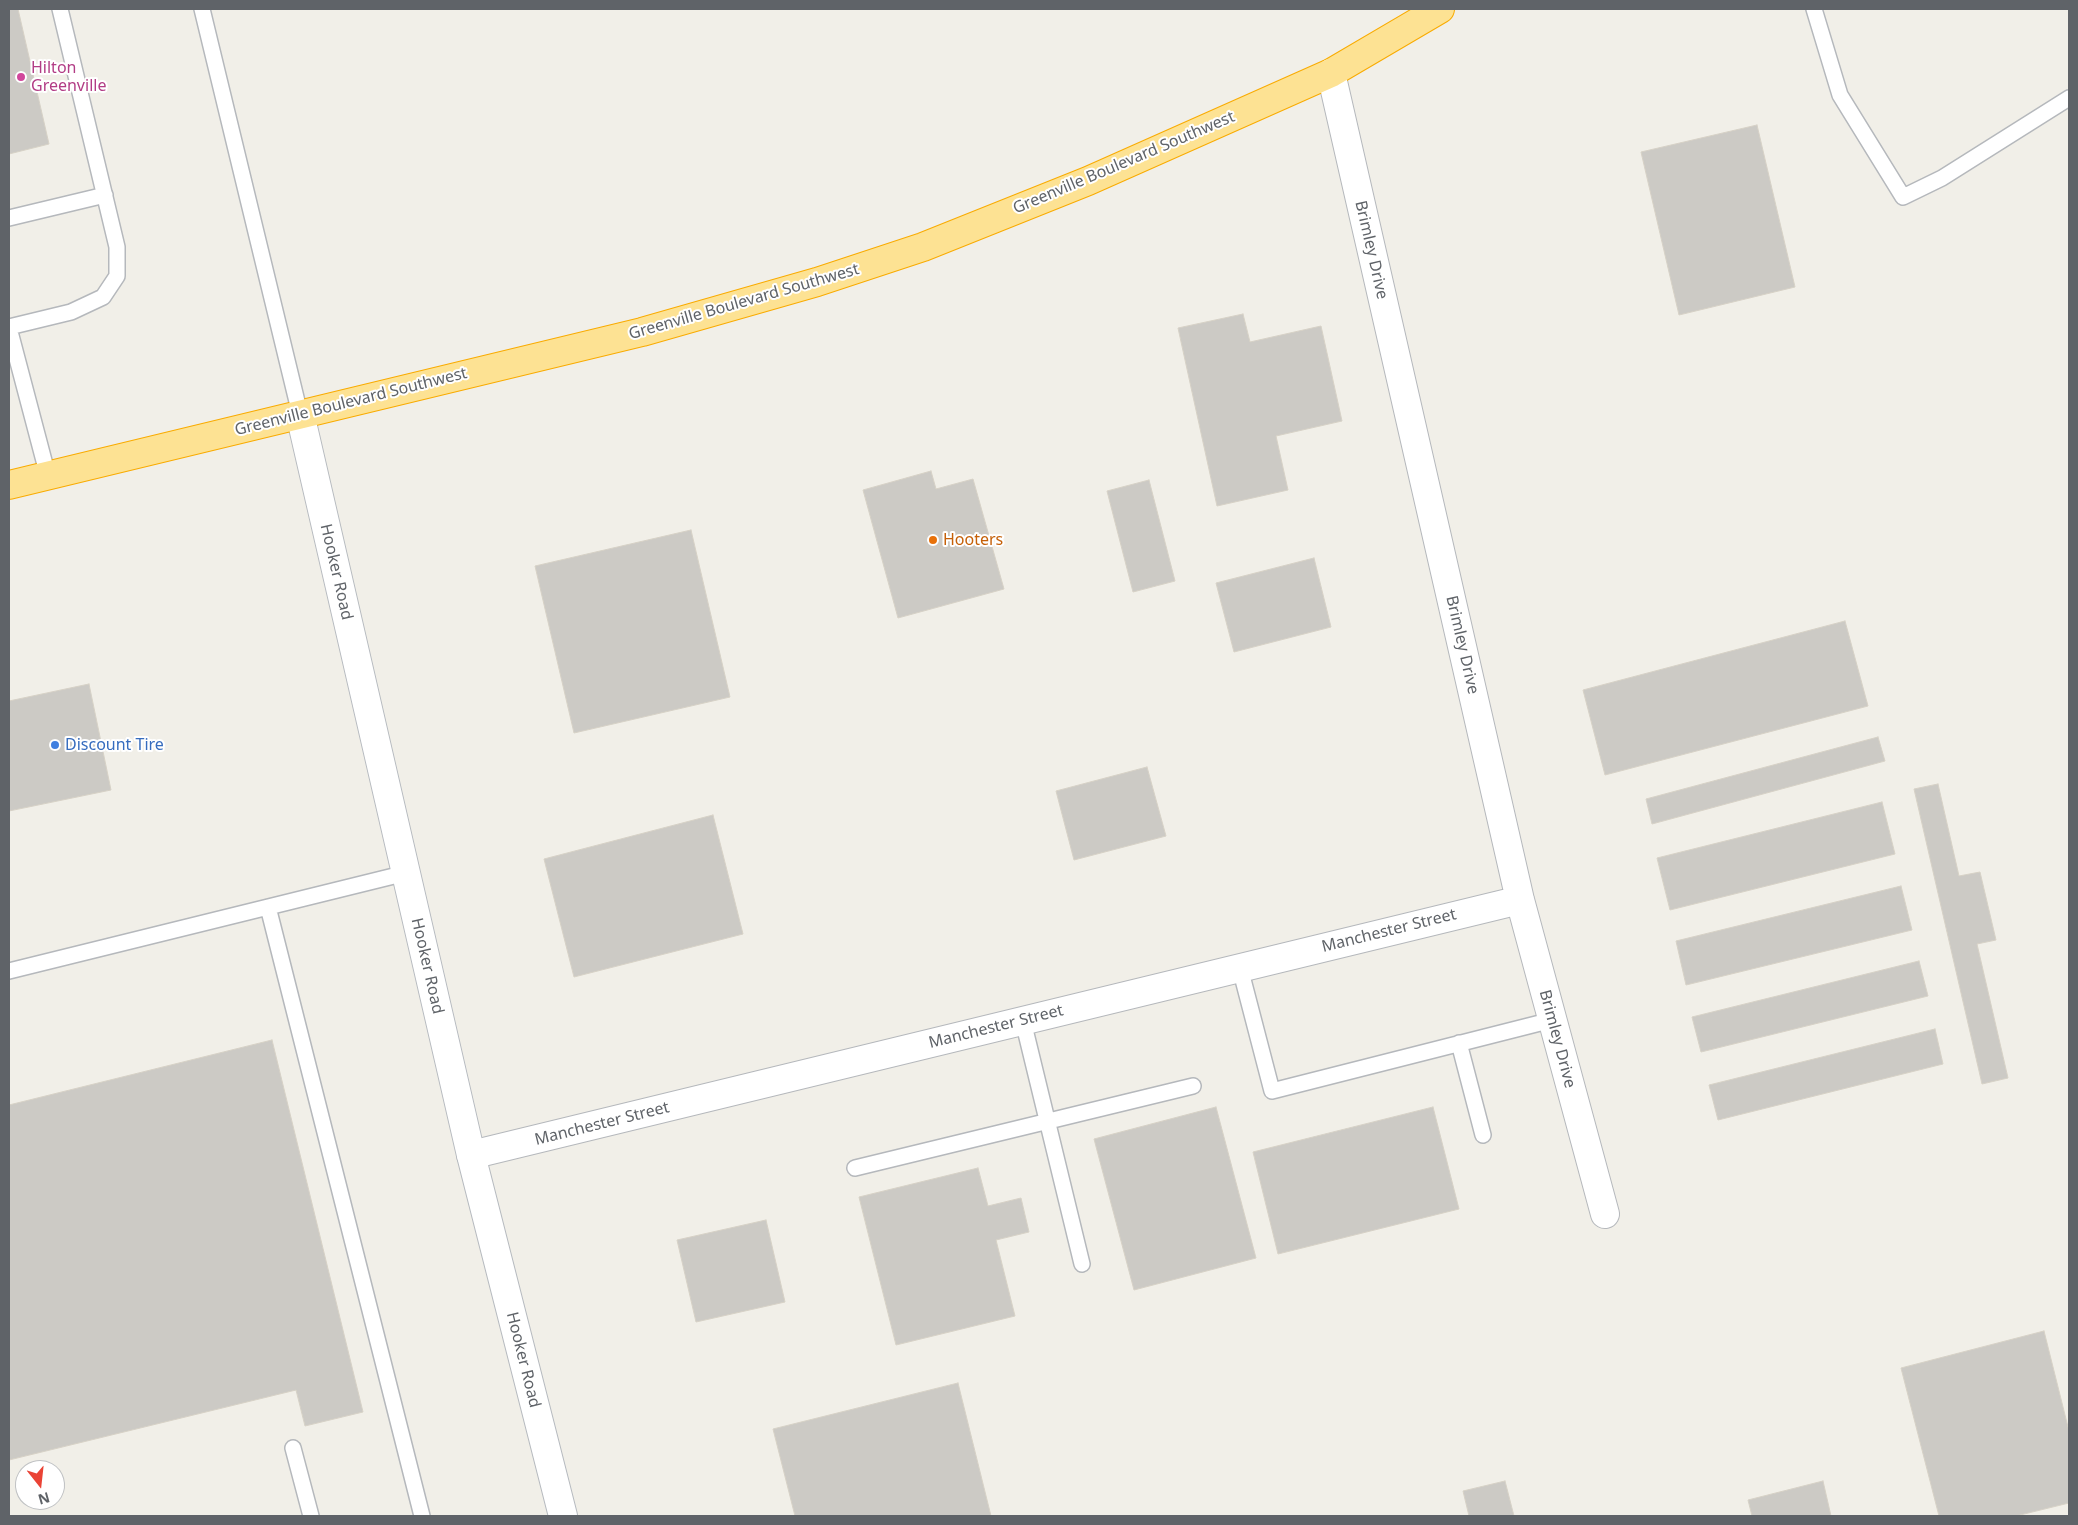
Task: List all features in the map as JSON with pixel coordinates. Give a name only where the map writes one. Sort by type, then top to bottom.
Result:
[{"type":"highway","name":"Greenville Boulevard Southwest","points":[[9,485],[642,332],[817,282],[923,247],[1088,181],[1331,73],[1440,9]]},
{"type":"street","name":"Brimley Drive","points":[[1331,73],[1520,900],[1605,1214]]},
{"type":"street","name":"Hooker Road","points":[[300,414],[471,1155],[564,1516]]},
{"type":"street","name":"Manchester Street","points":[[471,1155],[1520,900]]},
{"type":"lane","points":[[48,476],[9,328],[71,312],[103,297],[117,276],[117,247],[60,9]]},
{"type":"lane","points":[[202,9],[300,414]]},
{"type":"lane","points":[[1814,9],[1840,95],[1903,198],[1942,178],[2069,98]]},
{"type":"lane","points":[[9,218],[105,195]]},
{"type":"lane","points":[[9,971],[406,873]]},
{"type":"lane","points":[[268,907],[422,1516]]},
{"type":"lane","points":[[1240,968],[1272,1091],[1552,1020]]},
{"type":"lane","points":[[1023,1021],[1082,1264]]},
{"type":"lane","points":[[1460,1043],[1482,1135]]},
{"type":"lane","points":[[855,1168],[1193,1086]]},
{"type":"lane","points":[[293,1448],[311,1516]]},
{"type":"building","name":"Hilton Greenville","points":[[9,9],[18,9],[49,144],[9,154]]},
{"type":"building","points":[[1757,125],[1795,287],[1679,315],[1641,152]]},
{"type":"building","points":[[1243,314],[1250,342],[1321,326],[1342,421],[1276,436],[1288,490],[1217,506],[1178,328]]},
{"type":"building","name":"Hooters","points":[[931,471],[936,489],[973,479],[1004,589],[898,618],[863,490]]},
{"type":"building","points":[[1149,480],[1175,581],[1133,592],[1107,491]]},
{"type":"building","points":[[691,530],[730,697],[574,733],[535,566]]},
{"type":"building","points":[[1314,558],[1331,627],[1234,652],[1216,583]]},
{"type":"building","points":[[1845,621],[1868,706],[1605,775],[1583,690]]},
{"type":"building","name":"Discount Tire","points":[[89,684],[111,790],[9,811],[9,701]]},
{"type":"building","points":[[1878,737],[1885,761],[1652,824],[1646,799]]},
{"type":"building","points":[[1147,767],[1166,836],[1074,860],[1056,791]]},
{"type":"building","points":[[1938,784],[1959,876],[1980,872],[1996,940],[1977,944],[2008,1078],[1982,1084],[1914,789]]},
{"type":"building","points":[[1882,802],[1895,854],[1670,910],[1657,858]]},
{"type":"building","points":[[713,815],[743,934],[574,977],[544,859]]},
{"type":"building","points":[[1901,886],[1912,930],[1686,985],[1676,941]]},
{"type":"building","points":[[1919,961],[1928,996],[1701,1052],[1692,1017]]},
{"type":"building","points":[[1935,1029],[1943,1064],[1718,1120],[1709,1085]]},
{"type":"building","points":[[272,1040],[363,1412],[305,1426],[296,1390],[9,1460],[9,1105]]},
{"type":"building","points":[[1216,1107],[1256,1258],[1134,1290],[1094,1139]]},
{"type":"building","points":[[1433,1107],[1459,1209],[1278,1254],[1253,1152]]},
{"type":"building","points":[[978,1168],[988,1206],[1021,1198],[1029,1232],[996,1240],[1015,1316],[896,1345],[859,1197]]},
{"type":"building","points":[[766,1220],[785,1302],[696,1322],[677,1240]]},
{"type":"building","points":[[2044,1331],[2069,1431],[2069,1503],[2016,1516],[1939,1516],[1901,1368]]},
{"type":"building","points":[[958,1383],[991,1516],[795,1516],[773,1429]]},
{"type":"building","points":[[1505,1481],[1514,1516],[1469,1516],[1463,1491]]},
{"type":"building","points":[[1823,1481],[1831,1516],[1752,1516],[1748,1500]]},
{"type":"place","name":"Hilton Greenville","points":[[21,77]]},
{"type":"place","name":"Hooters","points":[[933,540]]},
{"type":"place","name":"Discount Tire","points":[[55,745]]}]
